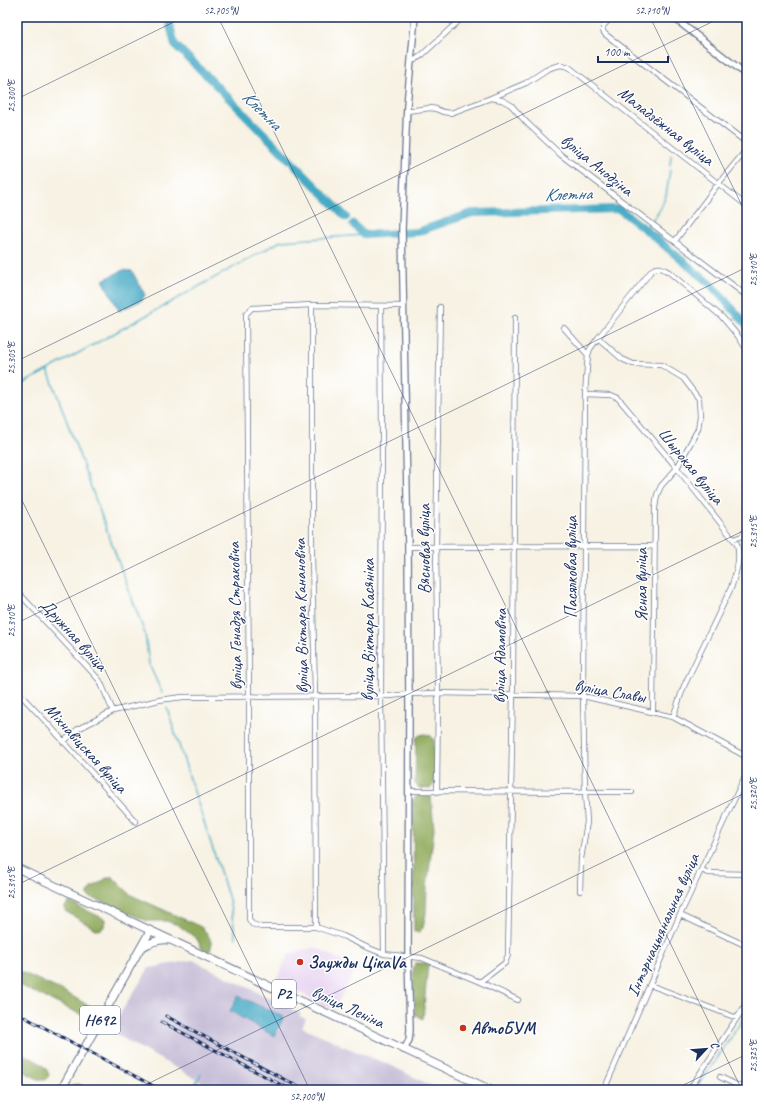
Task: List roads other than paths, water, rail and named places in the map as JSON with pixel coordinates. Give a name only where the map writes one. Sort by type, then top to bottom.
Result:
[{"type":"main road","name":"Р2","points":[[17,868],[150,931]]},
{"type":"main road","name":"вуліца Леніна","points":[[150,931],[491,1090]]},
{"type":"main road","name":"Н692","points":[[61,1090],[150,931]]},
{"type":"main road","points":[[139,950],[152,942],[170,940]]},
{"type":"street","points":[[404,1050],[408,1043],[409,1035],[409,694],[408,547],[402,229],[407,111],[415,17]]},
{"type":"street","points":[[411,60],[418,59],[463,17]]},
{"type":"street","points":[[612,17],[603,26],[603,31],[605,34],[747,143]]},
{"type":"street","points":[[673,17],[747,76]]},
{"type":"street","name":"Маладзёжная вуліца","points":[[491,98],[526,83],[553,67],[561,65],[569,68],[747,206]]},
{"type":"street","points":[[407,111],[430,108],[451,113],[491,98]]},
{"type":"street","name":"вуліца Анодзіна","points":[[491,98],[502,100],[511,104],[526,122],[561,155],[747,296]]},
{"type":"street","points":[[675,241],[718,184],[747,149]]},
{"type":"street","name":"Пасялковая вуліца","points":[[580,891],[581,859],[587,822],[583,696],[585,394],[588,354],[598,338],[656,267],[662,268],[669,272],[722,317],[738,336],[747,350]]},
{"type":"street","points":[[312,305],[404,306]]},
{"type":"street","name":"вуліца Генадзя Страковіча","points":[[312,305],[252,308],[246,314],[249,696],[248,919],[252,924],[261,926],[316,927]]},
{"type":"street","name":"вуліца Віктара Канановіча","points":[[312,305],[312,555],[315,697],[316,927]]},
{"type":"street","name":"вуліца Віктара Касяніка","points":[[381,306],[381,696],[384,954]]},
{"type":"street","name":"Вясновая вуліца","points":[[437,792],[438,693],[436,546],[440,307]]},
{"type":"street","name":"вуліца Адамовіча","points":[[480,982],[505,963],[508,955],[513,695],[515,318]]},
{"type":"street","points":[[564,328],[588,354]]},
{"type":"street","name":"Шырокая вуліца","points":[[598,338],[622,359],[633,364],[661,365],[683,378],[699,399],[700,416],[698,429],[678,466]]},
{"type":"street","name":"Шырокая вуліца","points":[[585,394],[611,395],[618,398],[678,466],[737,544],[738,559],[728,595],[684,686],[673,717]]},
{"type":"street","name":"Ясная вуліца","points":[[653,712],[655,508],[657,495],[661,486],[678,466]]},
{"type":"street","points":[[734,539],[742,536],[747,528]]},
{"type":"street","points":[[408,547],[584,545],[654,546]]},
{"type":"street","name":"Дружная вуліца","points":[[17,591],[100,682],[113,711]]},
{"type":"street","name":"Міхнавіцская вуліца","points":[[17,692],[48,724],[136,822]]},
{"type":"street","name":"вуліца Славы","points":[[113,711],[159,700],[183,697],[381,696],[438,693],[583,696],[673,717],[747,757]]},
{"type":"street","points":[[63,742],[78,730],[113,711]]},
{"type":"street","name":"Інтэрнацыянальная вуліца","points":[[604,1090],[680,916],[747,772]]},
{"type":"street","points":[[409,791],[632,792]]},
{"type":"street","points":[[702,870],[708,873],[747,874]]},
{"type":"street","points":[[680,916],[747,946]]},
{"type":"street","points":[[316,927],[343,936],[384,954],[422,958],[480,982],[518,1000]]},
{"type":"street","points":[[650,985],[737,1018]]},
{"type":"street","points":[[689,1090],[747,1003]]},
{"type":"street","points":[[720,1077],[747,1090]]},
{"type":"water","points":[[123,270],[132,271],[145,295],[142,300],[119,311],[103,280]]},
{"type":"water","points":[[238,996],[284,1017],[274,1036],[230,1011]]},
{"type":"waterway","name":"Клетна","points":[[168,17],[175,45],[346,217]]},
{"type":"waterway","points":[[670,165],[671,155]]},
{"type":"waterway","points":[[652,221],[666,196],[670,170]]},
{"type":"waterway","name":"Клетна","points":[[353,224],[364,235],[417,232],[472,213],[619,209],[710,284],[747,325]]},
{"type":"waterway","name":"Клетна","points":[[645,229],[648,225]]},
{"type":"waterway","points":[[17,387],[281,241],[364,235]]},
{"type":"waterway","points":[[48,370],[145,634],[149,664],[162,693]]},
{"type":"waterway","points":[[167,708],[229,899],[236,938]]},
{"type":"waterway","points":[[696,1090],[747,1013]]},
{"type":"waterway","points":[[192,1090],[201,1074]]},
{"type":"railway","points":[[17,1013],[161,1090]]},
{"type":"railway","points":[[166,1016],[304,1090]]},
{"type":"railway","points":[[162,1022],[291,1090]]},
{"type":"place","name":"Заужды ЦікаVа","points":[[300,962]]},
{"type":"place","name":"АвтоБУМ","points":[[463,1028]]}]
